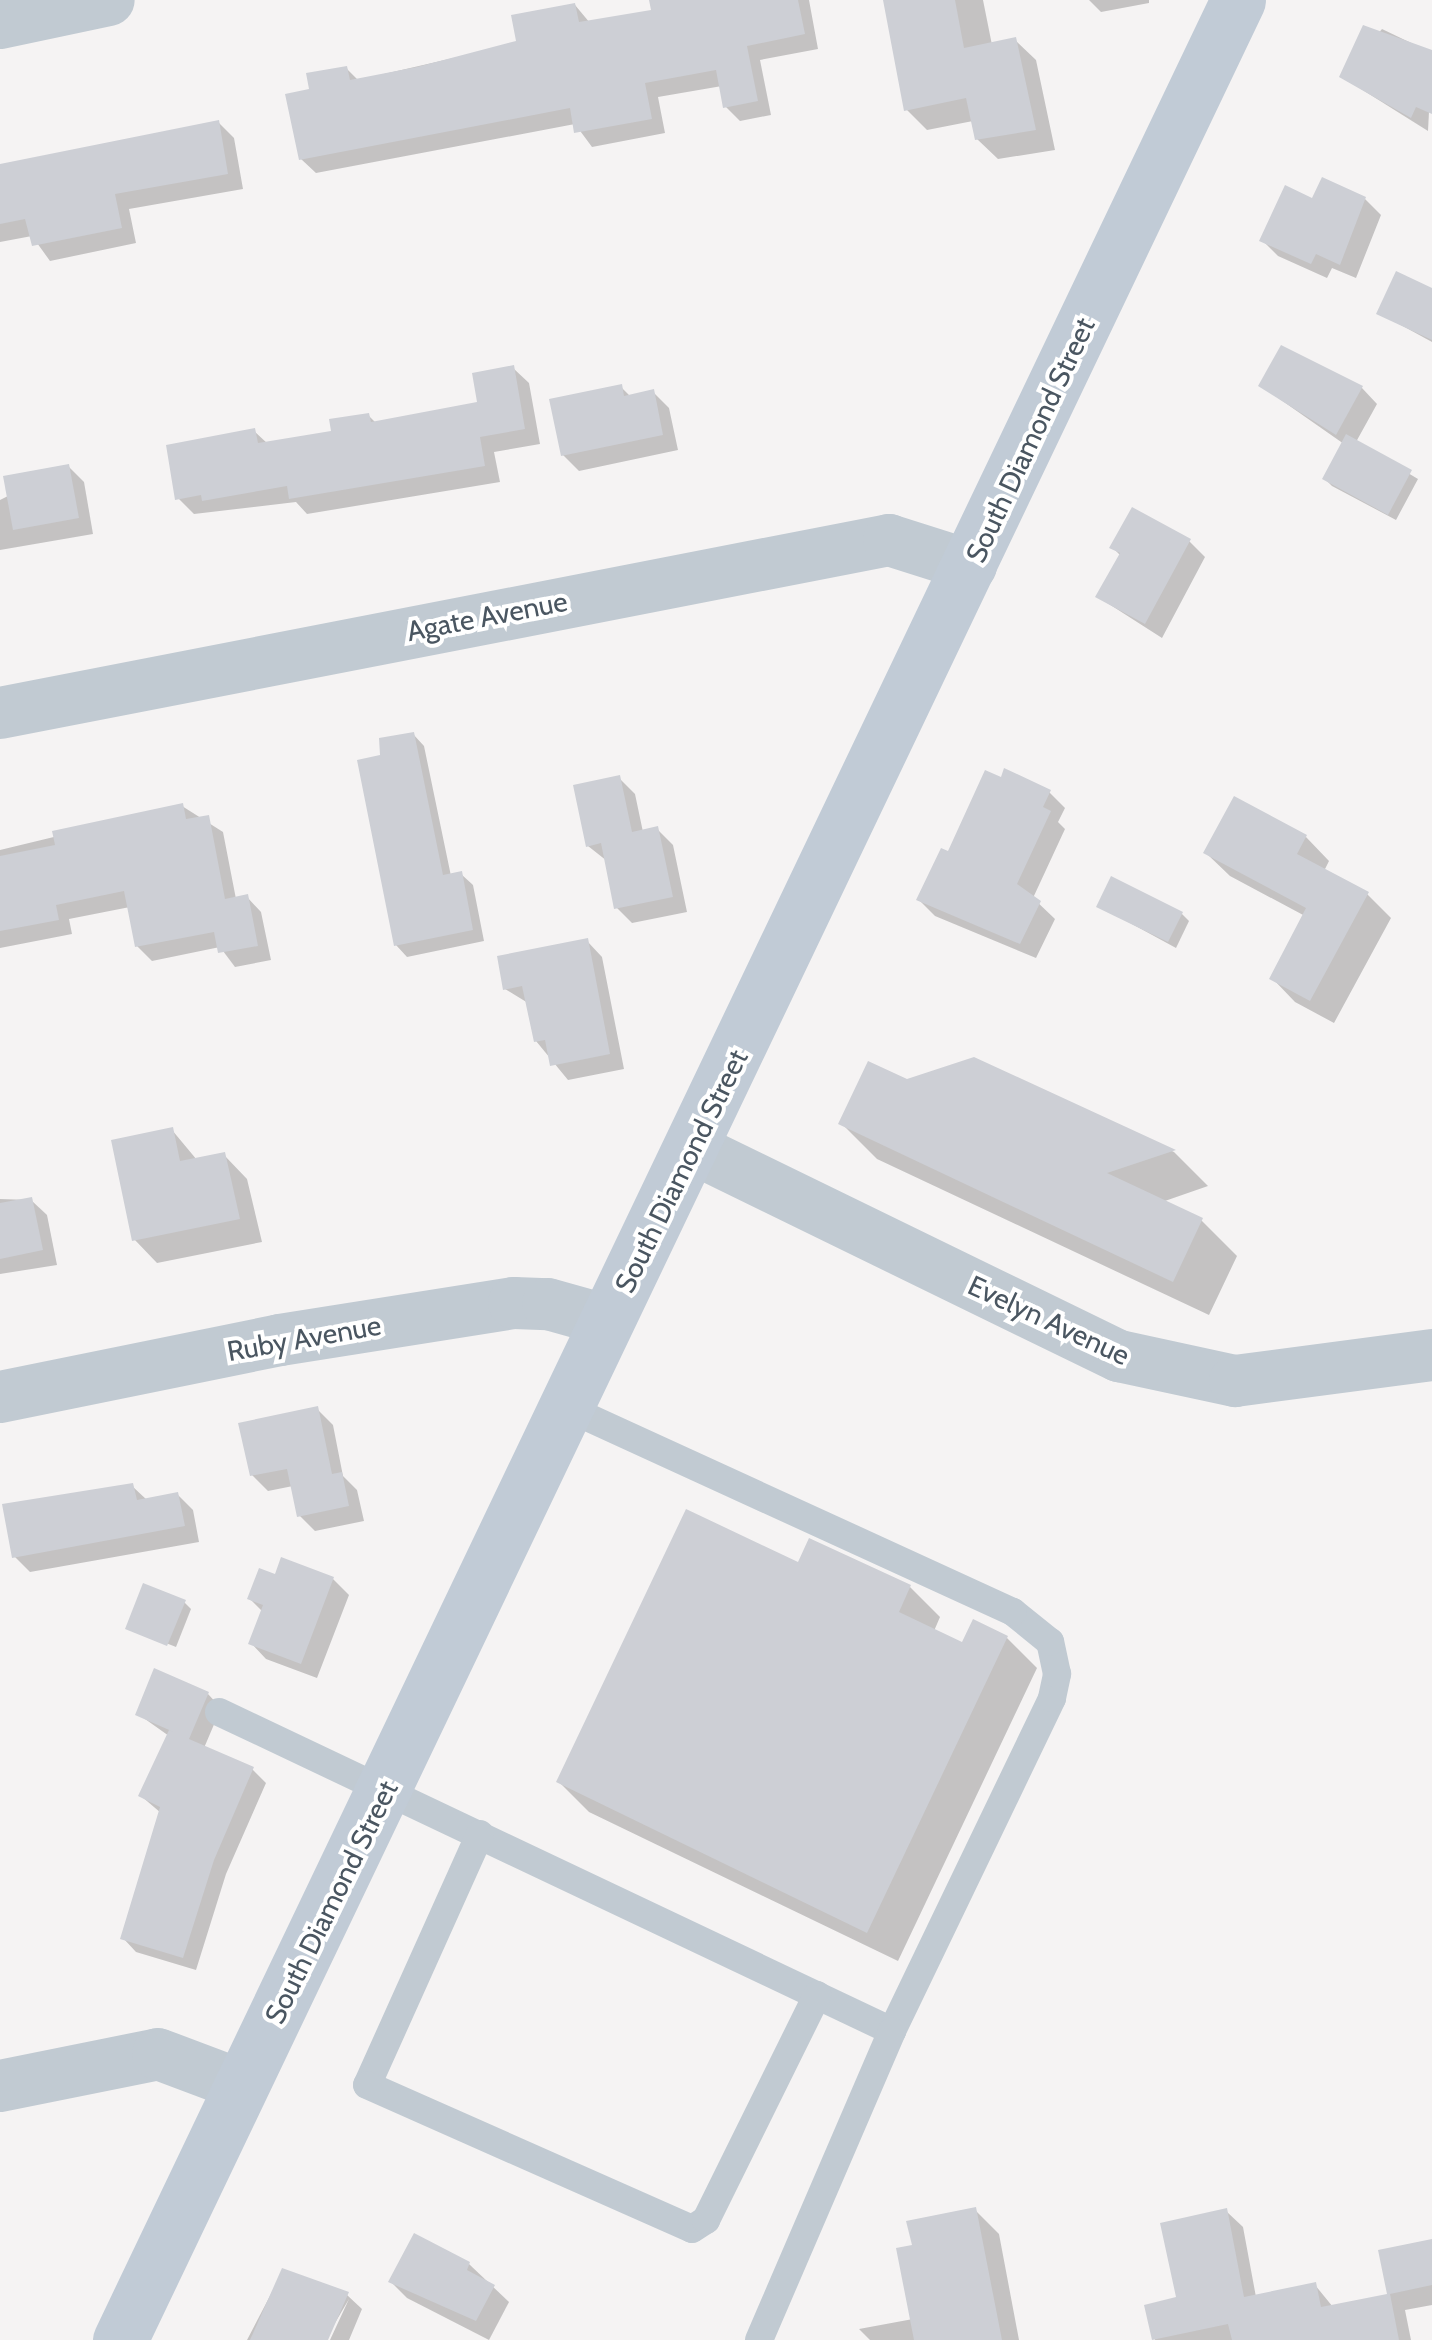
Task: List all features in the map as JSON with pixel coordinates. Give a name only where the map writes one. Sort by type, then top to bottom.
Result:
[{"type":"street","name":"South Diamond Street","points":[[120,2340],[971,566],[1238,0]]},
{"type":"street","points":[[0,22],[102,1]]},
{"type":"street","name":"Agate Avenue","points":[[0,713],[889,540],[971,566]]},
{"type":"street","name":"Evelyn Avenue","points":[[692,1148],[1119,1356],[1235,1381],[1432,1354]]},
{"type":"street","name":"Ruby Avenue","points":[[0,1397],[280,1340],[514,1303],[548,1304],[609,1320]]},
{"type":"street","points":[[0,2086],[158,2054],[243,2086]]},
{"type":"lane","points":[[567,1408],[1014,1612],[1050,1642],[1057,1674],[1052,1698],[892,2031],[758,2340]]},
{"type":"lane","points":[[220,1712],[386,1786],[892,2031]]},
{"type":"lane","points":[[480,1834],[367,2085],[679,2228],[692,2228],[706,2220],[817,1995]]},
{"type":"building","points":[[649,0],[798,0],[805,34],[747,46],[758,101],[723,108],[716,70],[645,83],[652,119],[574,133],[570,108],[299,160],[285,94],[309,89],[306,73],[347,66],[350,80],[417,67],[516,41],[511,15],[575,3],[579,22],[651,10]]},
{"type":"building","points":[[883,0],[955,0],[964,48],[1016,37],[1036,130],[975,140],[966,98],[904,111]]},
{"type":"building","points":[[1363,25],[1432,50],[1432,114],[1416,107],[1411,118],[1339,77]]},
{"type":"building","points":[[219,120],[228,174],[115,194],[122,228],[32,246],[25,219],[0,224],[0,164]]},
{"type":"building","points":[[1322,177],[1366,197],[1340,265],[1316,254],[1311,264],[1259,241],[1285,185],[1312,198]]},
{"type":"building","points":[[1396,271],[1432,288],[1432,340],[1376,314]]},
{"type":"building","points":[[1281,345],[1363,386],[1336,435],[1258,386]]},
{"type":"building","points":[[514,365],[525,429],[480,437],[485,466],[289,499],[287,486],[202,501],[201,495],[175,500],[166,445],[255,428],[258,443],[331,431],[329,419],[369,413],[371,422],[477,402],[472,373]]},
{"type":"building","points":[[622,384],[624,396],[654,389],[663,435],[561,456],[549,399]]},
{"type":"building","points":[[1346,434],[1412,470],[1388,515],[1322,479]]},
{"type":"building","points":[[69,464],[79,518],[13,530],[3,476]]},
{"type":"building","points":[[1132,507],[1191,539],[1145,624],[1095,597],[1120,553],[1109,548]]},
{"type":"building","points":[[414,732],[443,875],[462,871],[473,930],[394,946],[357,760],[380,755],[379,738]]},
{"type":"building","points":[[1004,768],[1051,790],[1043,807],[1051,811],[1017,884],[1041,901],[1020,944],[916,900],[941,848],[948,851],[985,770],[1001,777]]},
{"type":"building","points":[[620,775],[632,832],[658,826],[673,897],[614,909],[601,843],[586,847],[573,785]]},
{"type":"building","points":[[1234,796],[1307,835],[1297,854],[1369,892],[1310,1001],[1269,979],[1306,908],[1203,853]]},
{"type":"building","points":[[183,803],[186,819],[209,815],[225,899],[248,894],[258,946],[218,953],[214,932],[135,947],[124,891],[56,905],[59,920],[0,931],[0,856],[55,845],[52,831]]},
{"type":"building","points":[[1111,876],[1183,912],[1168,942],[1096,907]]},
{"type":"building","points":[[588,938],[610,1054],[550,1066],[545,1040],[534,1042],[522,986],[503,990],[497,956]]},
{"type":"building","points":[[974,1057],[1176,1150],[1107,1173],[1203,1218],[1173,1282],[838,1124],[868,1061],[907,1079]]},
{"type":"building","points":[[173,1127],[180,1161],[225,1152],[240,1219],[132,1241],[111,1140]]},
{"type":"building","points":[[32,1197],[43,1250],[0,1259],[0,1203]]},
{"type":"building","points":[[318,1406],[332,1474],[342,1472],[349,1506],[297,1517],[287,1469],[250,1476],[238,1423]]},
{"type":"building","points":[[133,1483],[137,1500],[178,1492],[185,1526],[12,1558],[2,1504]]},
{"type":"building","points":[[686,1509],[798,1562],[809,1538],[911,1585],[899,1612],[962,1642],[973,1619],[1008,1636],[867,1933],[556,1782]]},
{"type":"building","points":[[281,1557],[334,1577],[301,1664],[248,1644],[263,1605],[247,1599],[259,1568],[275,1574]]},
{"type":"building","points":[[143,1583],[186,1600],[167,1646],[125,1629]]},
{"type":"building","points":[[154,1668],[209,1692],[189,1739],[254,1767],[214,1860],[183,1958],[120,1939],[160,1807],[138,1796],[169,1730],[176,1733],[135,1715]]},
{"type":"building","points":[[976,2207],[1002,2340],[914,2340],[896,2248],[912,2245],[906,2221]]},
{"type":"building","points":[[1227,2208],[1244,2297],[1316,2282],[1321,2307],[1387,2294],[1378,2250],[1432,2239],[1432,2285],[1390,2294],[1399,2340],[1232,2340],[1228,2324],[1152,2340],[1144,2305],[1176,2297],[1160,2223]]},
{"type":"building","points":[[414,2233],[470,2262],[467,2270],[495,2285],[476,2321],[388,2282]]},
{"type":"building","points":[[282,2268],[349,2292],[328,2340],[250,2340]]}]
